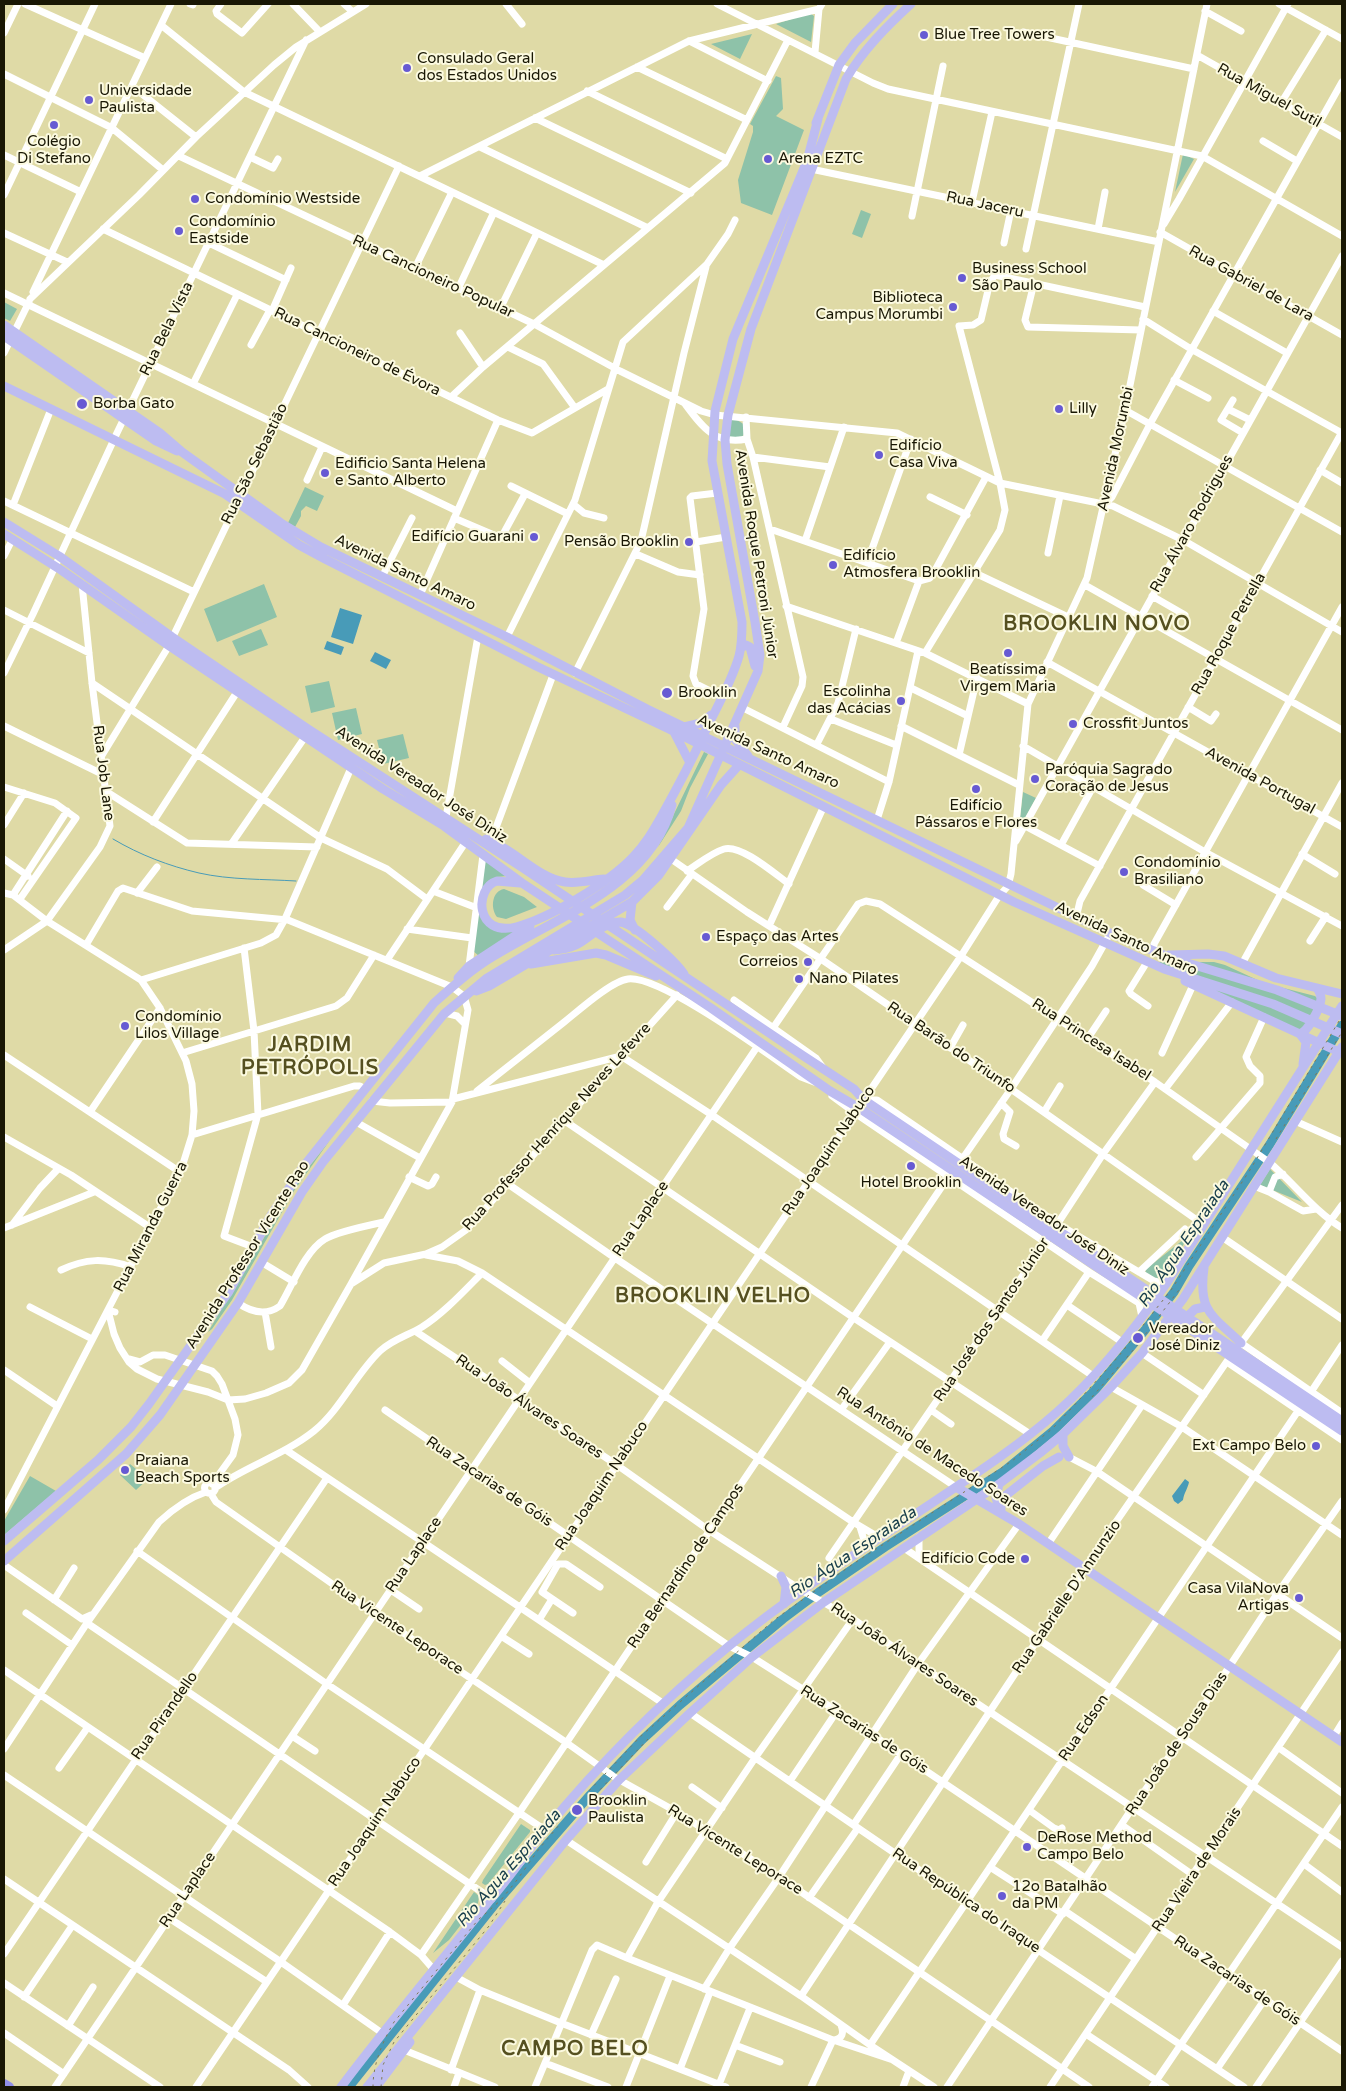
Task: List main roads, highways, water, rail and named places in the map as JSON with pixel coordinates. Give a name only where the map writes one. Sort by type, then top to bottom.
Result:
[{"type":"highway","points":[[4,2084],[9,2087]]},
{"type":"main road","name":"Avenida Roque Petroni Júnior","points":[[701,741],[732,678],[741,648],[742,622],[712,461],[714,415],[733,339],[783,216],[799,166],[839,65],[855,43],[893,4]]},
{"type":"main road","name":"Avenida Roque Petroni Júnior","points":[[783,216],[809,165],[851,71],[874,41],[910,4]]},
{"type":"main road","points":[[809,165],[818,119]]},
{"type":"main road","name":"Avenida Roque Petroni Júnior","points":[[720,756],[743,708],[760,664],[727,464],[725,440],[728,415],[751,330],[809,165]]},
{"type":"main road","name":"Avenida Santo Amaro","points":[[4,325],[9,336],[126,415],[169,440],[299,545],[553,675],[674,732],[724,746],[1008,886],[1076,918],[1151,948],[1168,957],[1216,954],[1243,962],[1270,976],[1342,994]]},
{"type":"main road","points":[[4,386],[113,440],[239,498]]},
{"type":"main road","name":"Avenida Santo Amaro","points":[[239,498],[321,547],[508,638],[684,727],[720,756],[823,808],[999,896],[1164,969],[1169,975],[1333,1049]]},
{"type":"main road","name":"Avenida Vereador José Diniz","points":[[4,522],[59,556],[237,692],[351,768],[444,826],[524,868],[854,1089],[864,1100],[1052,1233]]},
{"type":"main road","name":"Avenida Vereador José Diniz","points":[[8,537],[446,817],[484,855],[663,978],[754,1037],[857,1111],[1065,1241],[1232,1352],[1342,1421]]},
{"type":"main road","points":[[741,648],[748,646],[752,650],[755,679]]},
{"type":"main road","points":[[684,727],[701,723],[715,712]]},
{"type":"main road","points":[[735,723],[735,739],[751,760]]},
{"type":"main road","points":[[674,732],[690,763]]},
{"type":"main road","name":"Avenida Professor Vicente Rao","points":[[4,1541],[98,1460],[131,1427],[166,1382],[228,1293],[290,1186],[325,1138],[420,1020],[452,987],[468,966],[621,869],[640,850],[674,795],[701,741]]},
{"type":"main road","name":"Avenida Professor Vicente Rao","points":[[4,1561],[126,1454],[155,1422],[238,1304],[302,1192],[323,1162],[445,1013],[487,978],[626,895],[643,880],[688,828],[720,756]]},
{"type":"main road","points":[[672,857],[729,774],[739,765]]},
{"type":"main road","points":[[696,813],[715,794]]},
{"type":"main road","name":"Avenida Professor Vicente Rao","points":[[452,987],[493,956],[546,928],[629,874],[645,858],[665,825],[674,795]]},
{"type":"main road","points":[[672,857],[688,828]]},
{"type":"main road","points":[[468,839],[490,841],[558,880],[572,882],[607,878]]},
{"type":"main road","name":"Avenida Professor Vicente Rao","points":[[464,996],[489,986],[632,902],[659,876],[672,857]]},
{"type":"main road","points":[[519,880],[498,881],[488,888],[484,896],[483,911],[489,923],[495,928],[504,930],[539,920],[555,936],[572,938]]},
{"type":"main road","points":[[632,902],[630,920],[636,930]]},
{"type":"main road","points":[[531,936],[540,946],[550,950],[574,947],[611,923],[623,923],[636,930],[676,962],[687,978]]},
{"type":"main road","points":[[524,966],[596,953],[663,978]]},
{"type":"main road","points":[[1168,957],[1277,990],[1342,1016]]},
{"type":"main road","points":[[1164,969],[1273,1004],[1342,1034]]},
{"type":"main road","points":[[341,2087],[545,1830],[664,1704],[730,1647],[802,1590],[880,1538],[959,1489],[1061,1408],[1093,1376],[1142,1317],[1166,1284],[1301,1070],[1306,1045],[1305,1040],[1300,1034],[1307,1030],[1321,1002],[1320,993],[1317,988]]},
{"type":"main road","points":[[366,2087],[566,1840],[618,1779],[750,1656],[823,1601],[904,1548],[975,1498],[999,1484],[1040,1453],[1063,1434],[1111,1387],[1142,1353],[1166,1323],[1205,1265],[1268,1162],[1328,1070],[1342,1006]]},
{"type":"main road","points":[[1301,1070],[1333,1049]]},
{"type":"main road","points":[[1205,1265],[1202,1289],[1205,1307],[1232,1352]]},
{"type":"main road","points":[[1180,1330],[1180,1325],[1190,1313],[1205,1307]]},
{"type":"main road","points":[[1166,1323],[1232,1352]]},
{"type":"main road","name":"Avenida Vereador José Diniz","points":[[1232,1352],[1342,1432]]},
{"type":"main road","points":[[1040,1453],[1070,1457],[1063,1446],[1063,1434]]},
{"type":"main road","points":[[1000,1513],[1001,1502],[1005,1496],[1042,1466],[1059,1456]]},
{"type":"main road","points":[[999,1484],[996,1500],[1000,1513]]},
{"type":"main road","name":"Rua Antônio de Macedo Soares","points":[[959,1489],[1019,1524],[1342,1742]]},
{"type":"main road","points":[[780,1576],[786,1587],[784,1604]]},
{"type":"main road","points":[[376,2087],[432,2012],[434,2002]]},
{"type":"water","points":[[340,608],[362,615],[353,644],[331,637]]},
{"type":"water","points":[[327,641],[344,647],[341,655],[324,649]]},
{"type":"water","points":[[375,652],[391,660],[386,669],[370,661]]},
{"type":"water","points":[[1185,1479],[1189,1482],[1183,1500],[1178,1504],[1172,1496]]},
{"type":"waterway","points":[[113,839],[155,859],[199,873],[235,878],[296,881]]},
{"type":"waterway","name":"Rio Água Espraiada","points":[[349,2087],[496,1903],[590,1795],[642,1740],[680,1705],[783,1619],[885,1547],[1004,1471],[1053,1431],[1095,1390],[1174,1292],[1189,1266],[1270,1144],[1342,1025]]},
{"type":"railway","points":[[589,1791],[640,1737],[774,1620],[853,1564],[1012,1461],[1052,1429],[1118,1357],[1171,1290],[1250,1170],[1342,1016]]},
{"type":"railway","points":[[1276,1139],[1342,1032]]},
{"type":"railway","points":[[1092,1397],[1135,1348],[1179,1290]]},
{"type":"railway","points":[[595,1795],[648,1739]]},
{"type":"railway","points":[[373,2087],[373,2078],[379,2054],[394,2022],[478,1920],[501,1900],[560,1824]]},
{"type":"railway","points":[[381,2087],[383,2065],[394,2042],[489,1926],[505,1901]]},
{"type":"place","name":"Blue Tree Towers","points":[[924,35]]},
{"type":"place","name":"Consulado Geral dos Estados Unidos","points":[[407,68]]},
{"type":"place","name":"Universidade Paulista","points":[[89,100]]},
{"type":"place","name":"Colégio Di Stefano","points":[[54,125]]},
{"type":"place","name":"Arena EZTC","points":[[768,159]]},
{"type":"place","name":"Condomínio Westside","points":[[195,199]]},
{"type":"place","name":"Condomínio Eastside","points":[[179,231]]},
{"type":"place","name":"Business School São Paulo","points":[[962,278]]},
{"type":"place","name":"Biblioteca Campus Morumbi","points":[[953,307]]},
{"type":"place","name":"Borba Gato","points":[[82,404]]},
{"type":"place","name":"Lilly","points":[[1059,409]]},
{"type":"place","name":"Edifício Casa Viva","points":[[879,455]]},
{"type":"place","name":"Edificio Santa Helena e Santo Alberto","points":[[325,473]]},
{"type":"place","name":"Edifício Guarani","points":[[534,537]]},
{"type":"place","name":"Pensão Brooklin","points":[[689,542]]},
{"type":"place","name":"Edifício Atmosfera Brooklin","points":[[833,565]]},
{"type":"place","name":"Beatíssima Virgem Maria","points":[[1008,653]]},
{"type":"place","name":"Brooklin","points":[[667,693]]},
{"type":"place","name":"Escolinha das Acácias","points":[[901,701]]},
{"type":"place","name":"Crossfit Juntos","points":[[1073,724]]},
{"type":"place","name":"Paróquia Sagrado Coração de Jesus","points":[[1035,779]]},
{"type":"place","name":"Edifício Pássaros e Flores","points":[[976,789]]},
{"type":"place","name":"Condomínio Brasiliano","points":[[1124,872]]},
{"type":"place","name":"Espaço das Artes","points":[[706,937]]},
{"type":"place","name":"Correios","points":[[808,962]]},
{"type":"place","name":"Nano Pilates","points":[[799,979]]},
{"type":"place","name":"Condomínio Lilos Village","points":[[125,1026]]},
{"type":"place","name":"Hotel Brooklin","points":[[911,1166]]},
{"type":"place","name":"Vereador José Diniz","points":[[1138,1338]]},
{"type":"place","name":"Ext Campo Belo","points":[[1316,1446]]},
{"type":"place","name":"Praiana Beach Sports","points":[[125,1470]]},
{"type":"place","name":"Edifício Code","points":[[1025,1559]]},
{"type":"place","name":"Casa VilaNova Artigas","points":[[1299,1598]]},
{"type":"place","name":"Brooklin Paulista","points":[[577,1810]]},
{"type":"place","name":"DeRose Method Campo Belo","points":[[1027,1847]]},
{"type":"place","name":"12o Batalhão da PM","points":[[1002,1896]]},
{"type":"district","name":"BROOKLIN NOVO","points":[[1097,625]]},
{"type":"district","name":"JARDIM PETRÓPOLIS","points":[[310,1058]]},
{"type":"district","name":"BROOKLIN VELHO","points":[[713,1297]]},
{"type":"district","name":"CAMPO BELO","points":[[575,2050]]}]
